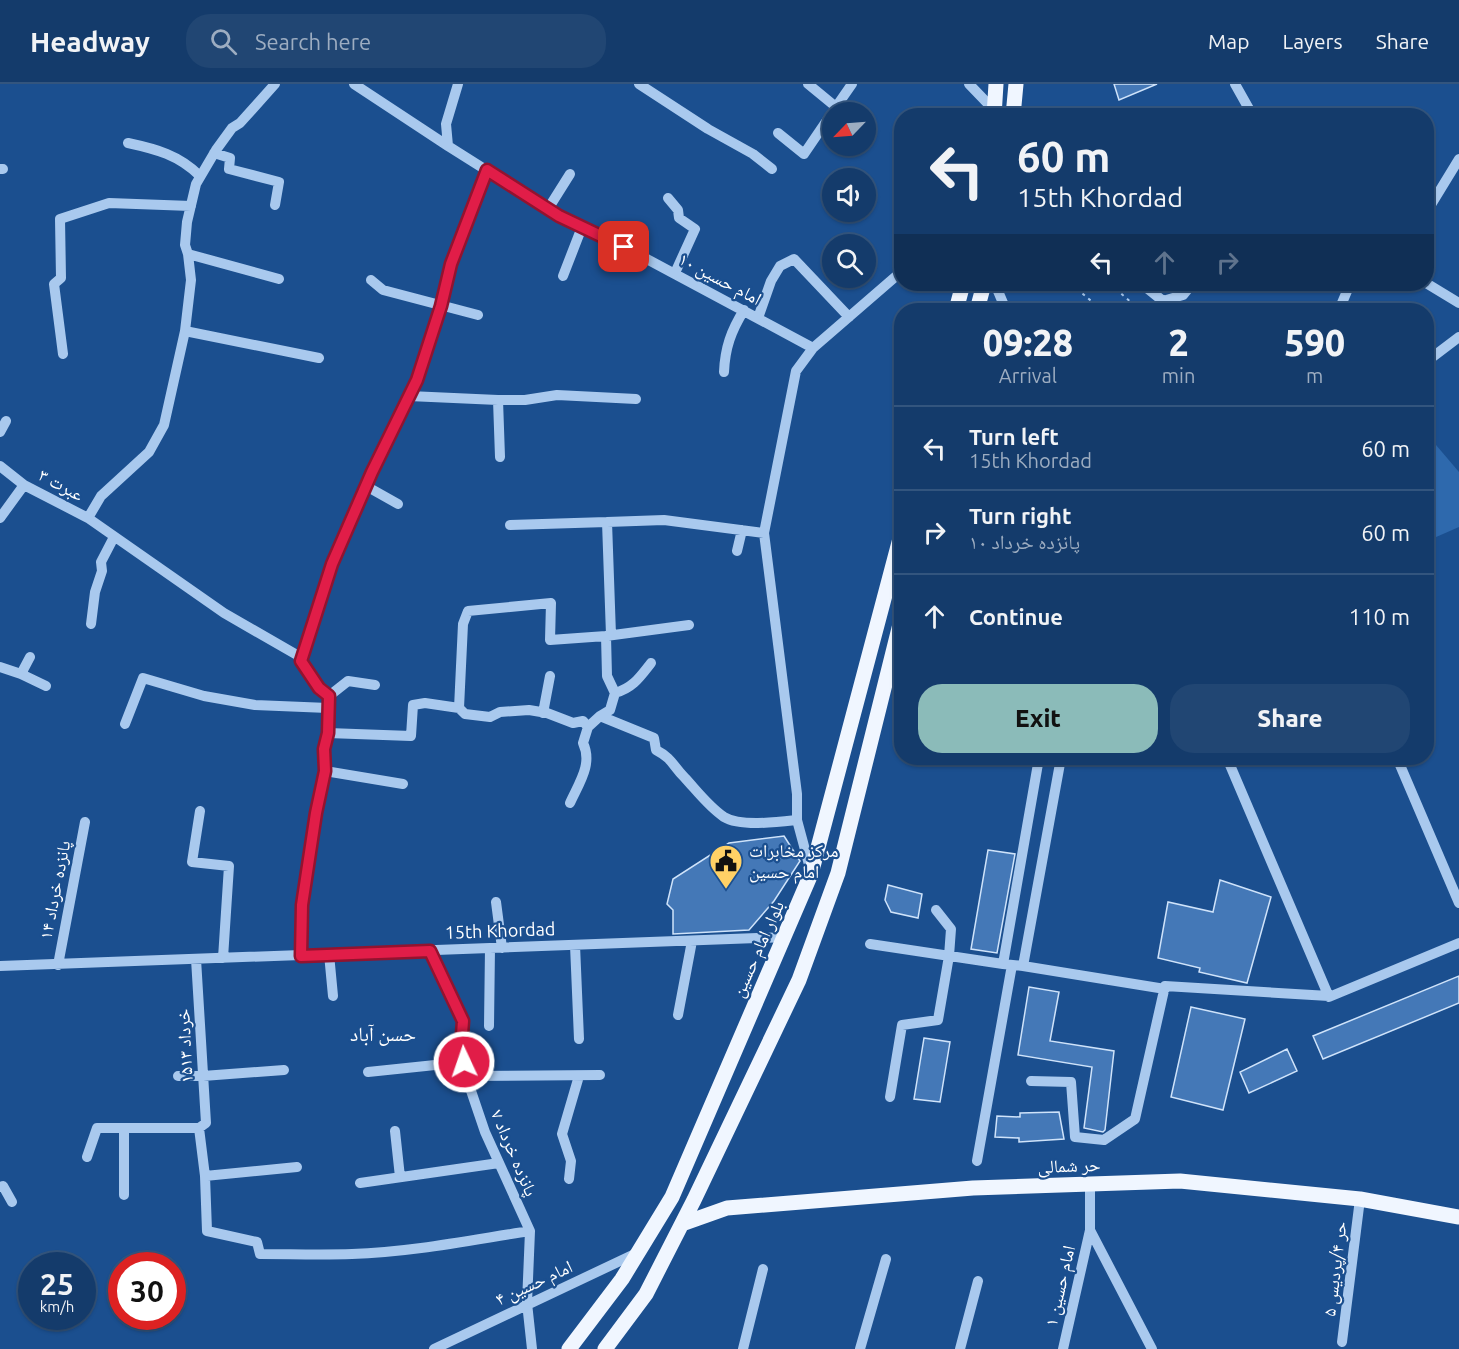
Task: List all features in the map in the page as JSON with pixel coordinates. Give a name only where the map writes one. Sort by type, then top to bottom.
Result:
[{"type":"main road","points":[[994,108],[996,84]]},
{"type":"main road","points":[[1014,108],[1016,84]]},
{"type":"main road","name":"بلوار امام حسین","points":[[569,1349],[622,1279],[672,1197],[772,964],[786,938],[811,874],[894,561]]},
{"type":"main road","points":[[605,1349],[646,1294],[799,980],[838,873],[894,664]]},
{"type":"main road","name":"حر شمالی","points":[[682,1224],[727,1208],[973,1188],[1180,1181],[1360,1199],[1459,1217]]},
{"type":"street","points":[[88,518],[101,496],[149,452],[164,425],[185,331],[191,280],[185,245],[196,184],[232,128],[240,123],[275,84]]},
{"type":"street","name":"امام حسین ۱۰","points":[[354,84],[548,209],[675,273],[813,348]]},
{"type":"street","points":[[448,146],[446,124],[458,84]]},
{"type":"street","points":[[639,84],[708,129],[753,154],[772,169]]},
{"type":"street","points":[[808,84],[830,102]]},
{"type":"street","points":[[839,102],[852,84]]},
{"type":"street","points":[[969,84],[990,108]]},
{"type":"street","points":[[1235,84],[1248,108]]},
{"type":"street","points":[[778,133],[804,154],[822,128]]},
{"type":"street","points":[[128,143],[160,150],[190,166],[200,176]]},
{"type":"street","points":[[214,153],[230,158],[229,169],[279,182],[275,205]]},
{"type":"street","points":[[1434,200],[1459,159]]},
{"type":"street","points":[[301,956],[302,905],[325,771],[324,749],[328,733],[329,702],[301,661],[332,564],[366,486],[417,380],[441,306],[451,264],[487,170]]},
{"type":"street","points":[[548,209],[570,174]]},
{"type":"street","points":[[668,198],[678,210],[679,218],[695,229],[675,273]]},
{"type":"street","points":[[63,354],[54,284],[61,278],[60,219],[109,203],[191,206]]},
{"type":"street","points":[[563,276],[582,227]]},
{"type":"street","points":[[188,254],[279,279]]},
{"type":"street","points":[[758,318],[771,281],[780,266],[794,259],[849,317]]},
{"type":"street","points":[[811,874],[798,820],[797,794],[764,533],[796,371],[813,348],[894,278]]},
{"type":"street","points":[[371,280],[383,290],[478,315]]},
{"type":"street","points":[[1434,288],[1459,303]]},
{"type":"street","points":[[1151,291],[1163,301],[1183,295],[1186,291]]},
{"type":"street","points":[[724,372],[725,350],[733,328],[744,310]]},
{"type":"street","points":[[185,331],[319,358]]},
{"type":"street","points":[[1434,356],[1459,337]]},
{"type":"street","points":[[409,396],[525,400],[557,395],[636,399]]},
{"type":"street","points":[[498,400],[500,457]]},
{"type":"street","points":[[0,432],[6,421]]},
{"type":"street","points":[[0,466],[24,484]]},
{"type":"street","name":"عبرت ۳","points":[[0,518],[24,484],[88,518],[224,613],[297,655],[301,661]]},
{"type":"street","points":[[366,486],[398,504]]},
{"type":"street","points":[[510,525],[664,520],[764,533]]},
{"type":"street","points":[[570,803],[587,763],[588,751],[583,743],[588,727],[610,710],[615,693],[607,676],[607,522]]},
{"type":"street","points":[[737,551],[742,530]]},
{"type":"street","points":[[91,624],[95,592],[102,571],[101,562],[114,537]]},
{"type":"street","points":[[459,708],[463,624],[468,611],[551,603],[550,640],[689,625]]},
{"type":"street","points":[[21,674],[30,657]]},
{"type":"street","points":[[615,693],[627,690],[636,683],[651,663]]},
{"type":"street","points":[[0,668],[21,674],[46,686]]},
{"type":"street","points":[[543,713],[550,676]]},
{"type":"street","points":[[125,724],[143,678],[204,696],[255,705],[329,702],[348,681],[375,685]]},
{"type":"street","points":[[328,733],[411,736],[413,705],[425,703],[459,708],[465,714],[490,717],[500,712],[529,710],[573,723],[583,721],[588,727]]},
{"type":"street","points":[[600,717],[654,738],[656,750],[668,756],[704,800],[726,818],[758,824],[798,820]]},
{"type":"street","points":[[1013,965],[1039,765]]},
{"type":"street","points":[[977,1161],[1013,965],[1059,765]]},
{"type":"street","points":[[1230,765],[1329,996]]},
{"type":"street","points":[[1400,765],[1459,903]]},
{"type":"street","points":[[325,771],[404,784]]},
{"type":"street","points":[[200,811],[192,862],[229,866],[223,958]]},
{"type":"street","name":"پانزده خرداد ۱۴","points":[[58,964],[85,822]]},
{"type":"street","points":[[496,902],[502,948]]},
{"type":"street","points":[[890,1097],[902,1025],[939,1020],[951,929],[936,910]]},
{"type":"street","name":"15th Khordad","points":[[0,966],[786,938]]},
{"type":"street","points":[[678,1015],[692,941]]},
{"type":"street","points":[[1031,1081],[1071,1082],[1075,1137],[1104,1140],[1135,1119],[1165,986],[1329,996],[1459,943]]},
{"type":"street","points":[[870,944],[1165,989]]},
{"type":"street","points":[[575,945],[579,1039]]},
{"type":"street","points":[[489,1026],[490,948]]},
{"type":"street","name":"پانزده خرداد ۷","points":[[430,951],[463,1021],[461,1048],[466,1076],[485,1132],[530,1231],[527,1303],[532,1349]]},
{"type":"street","points":[[329,954],[333,996]]},
{"type":"street","name":"۱۵خرداد ۱۳","points":[[196,959],[206,1123],[199,1128]]},
{"type":"street","points":[[368,1072],[464,1062]]},
{"type":"street","points":[[178,1076],[284,1070]]},
{"type":"street","points":[[466,1076],[600,1075]]},
{"type":"street","points":[[569,1179],[572,1161],[562,1134],[579,1076]]},
{"type":"street","points":[[87,1157],[98,1128],[199,1128],[205,1176],[207,1231],[257,1242],[260,1254],[352,1254],[416,1248],[530,1231]]},
{"type":"street","points":[[124,1128],[124,1195]]},
{"type":"street","points":[[395,1131],[400,1177]]},
{"type":"street","points":[[360,1183],[499,1164]]},
{"type":"street","points":[[205,1176],[297,1167]]},
{"type":"street","points":[[1090,1185],[1090,1230],[1152,1349]]},
{"type":"street","points":[[0,1187],[3,1186],[12,1202]]},
{"type":"street","name":"حر ۴/پردیس ۵","points":[[1342,1342],[1360,1199]]},
{"type":"street","name":"امام حسین ۱","points":[[1063,1349],[1090,1230]]},
{"type":"street","name":"امام حسین ۴","points":[[438,1347],[639,1252]]},
{"type":"street","points":[[860,1349],[886,1258]]},
{"type":"street","points":[[743,1349],[763,1269]]},
{"type":"street","points":[[960,1349],[978,1281]]},
{"type":"path","points":[[1079,291],[1094,303]]},
{"type":"path","points":[[1118,291],[1132,303]]},
{"type":"shaded area","points":[[1436,445],[1459,472],[1459,527],[1434,538],[1434,446]]},
{"type":"building","points":[[1114,84],[1157,84],[1119,100]]},
{"type":"building","name":"مرکز مخابرات امام حسین","points":[[784,836],[800,861],[774,901],[749,930],[673,934],[673,910],[667,904],[673,879],[729,843]]},
{"type":"building","points":[[988,850],[1015,854],[997,953],[971,949]]},
{"type":"building","points":[[1220,880],[1271,897],[1247,983],[1199,972],[1200,968],[1158,958],[1168,902],[1213,912]]},
{"type":"building","points":[[888,885],[922,894],[918,918],[891,912],[885,900]]},
{"type":"building","points":[[1459,976],[1459,1003],[1323,1059],[1313,1036]]},
{"type":"building","points":[[1029,987],[1059,992],[1050,1041],[1114,1051],[1103,1132],[1084,1128],[1092,1067],[1018,1055]]},
{"type":"building","points":[[1191,1007],[1245,1019],[1223,1110],[1171,1097]]},
{"type":"building","points":[[924,1038],[950,1042],[940,1102],[914,1099]]},
{"type":"building","points":[[1287,1049],[1297,1071],[1249,1093],[1240,1072]]},
{"type":"building","points":[[1059,1112],[1064,1139],[1019,1142],[1019,1138],[995,1137],[997,1116],[1020,1117],[1020,1113]]},
{"type":"place","name":"مرکز مخابرات امام حسین","points":[[726,890]]},
{"type":"district","name":"حسن آباد","points":[[383,1034]]},
{"type":"route","points":[[464,1062],[461,1048],[463,1021],[430,951],[301,956],[302,905],[325,771],[324,749],[328,733],[329,696],[310,677],[301,661],[332,564],[372,472],[417,380],[441,306],[451,264],[487,170],[559,216],[624,247]]}]
